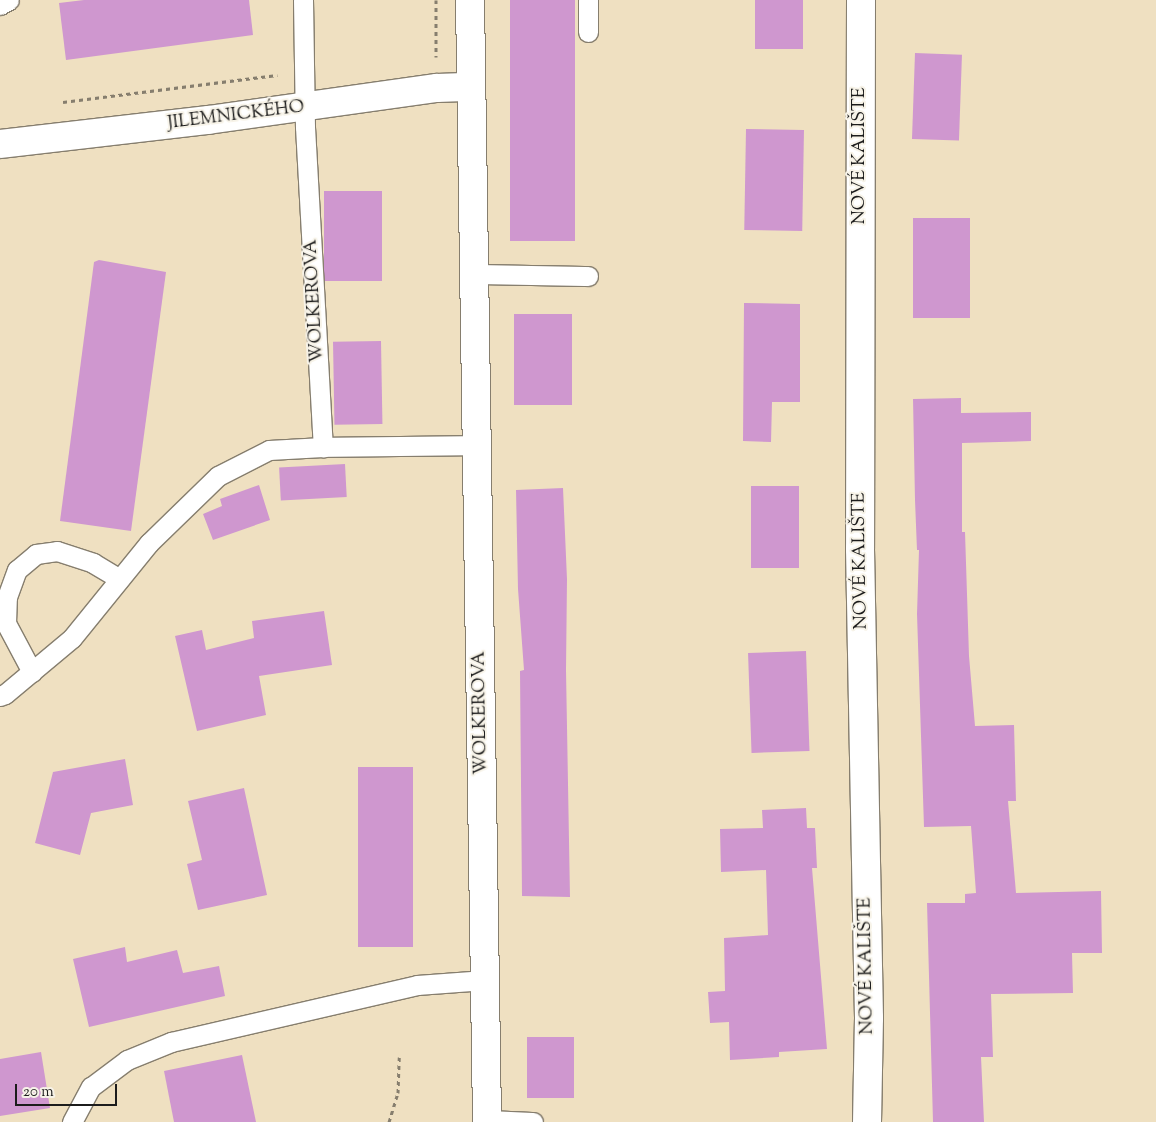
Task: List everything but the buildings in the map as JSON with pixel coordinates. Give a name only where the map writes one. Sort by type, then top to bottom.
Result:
[{"type":"street","name":"WOLKEROVA","points":[[470,0],[487,1121]]},
{"type":"street","name":"NOVÉ KALIŠTE","points":[[861,0],[860,549],[869,1018],[867,1122]]},
{"type":"street","name":"JILEMNICKÉHO","points":[[0,144],[304,107],[437,88],[471,88]]},
{"type":"lane","points":[[0,5],[9,0]]},
{"type":"lane","name":"WOLKEROVA","points":[[303,0],[304,107],[323,447]]},
{"type":"lane","points":[[588,0],[588,32]]},
{"type":"lane","points":[[474,274],[588,276]]},
{"type":"lane","points":[[0,696],[5,694],[72,638],[149,543],[218,476],[269,450],[323,447],[476,445]]},
{"type":"lane","points":[[32,672],[6,623],[7,597],[17,570],[36,554],[57,551],[93,563],[120,579]]},
{"type":"lane","points":[[72,1122],[91,1087],[127,1060],[171,1042],[417,985],[485,980]]},
{"type":"lane","points":[[487,1121],[533,1122]]},
{"type":"path","points":[[427,56],[436,55],[436,0]]},
{"type":"path","points":[[59,103],[304,72]]},
{"type":"path","points":[[389,1122],[398,1093],[399,1057]]}]
